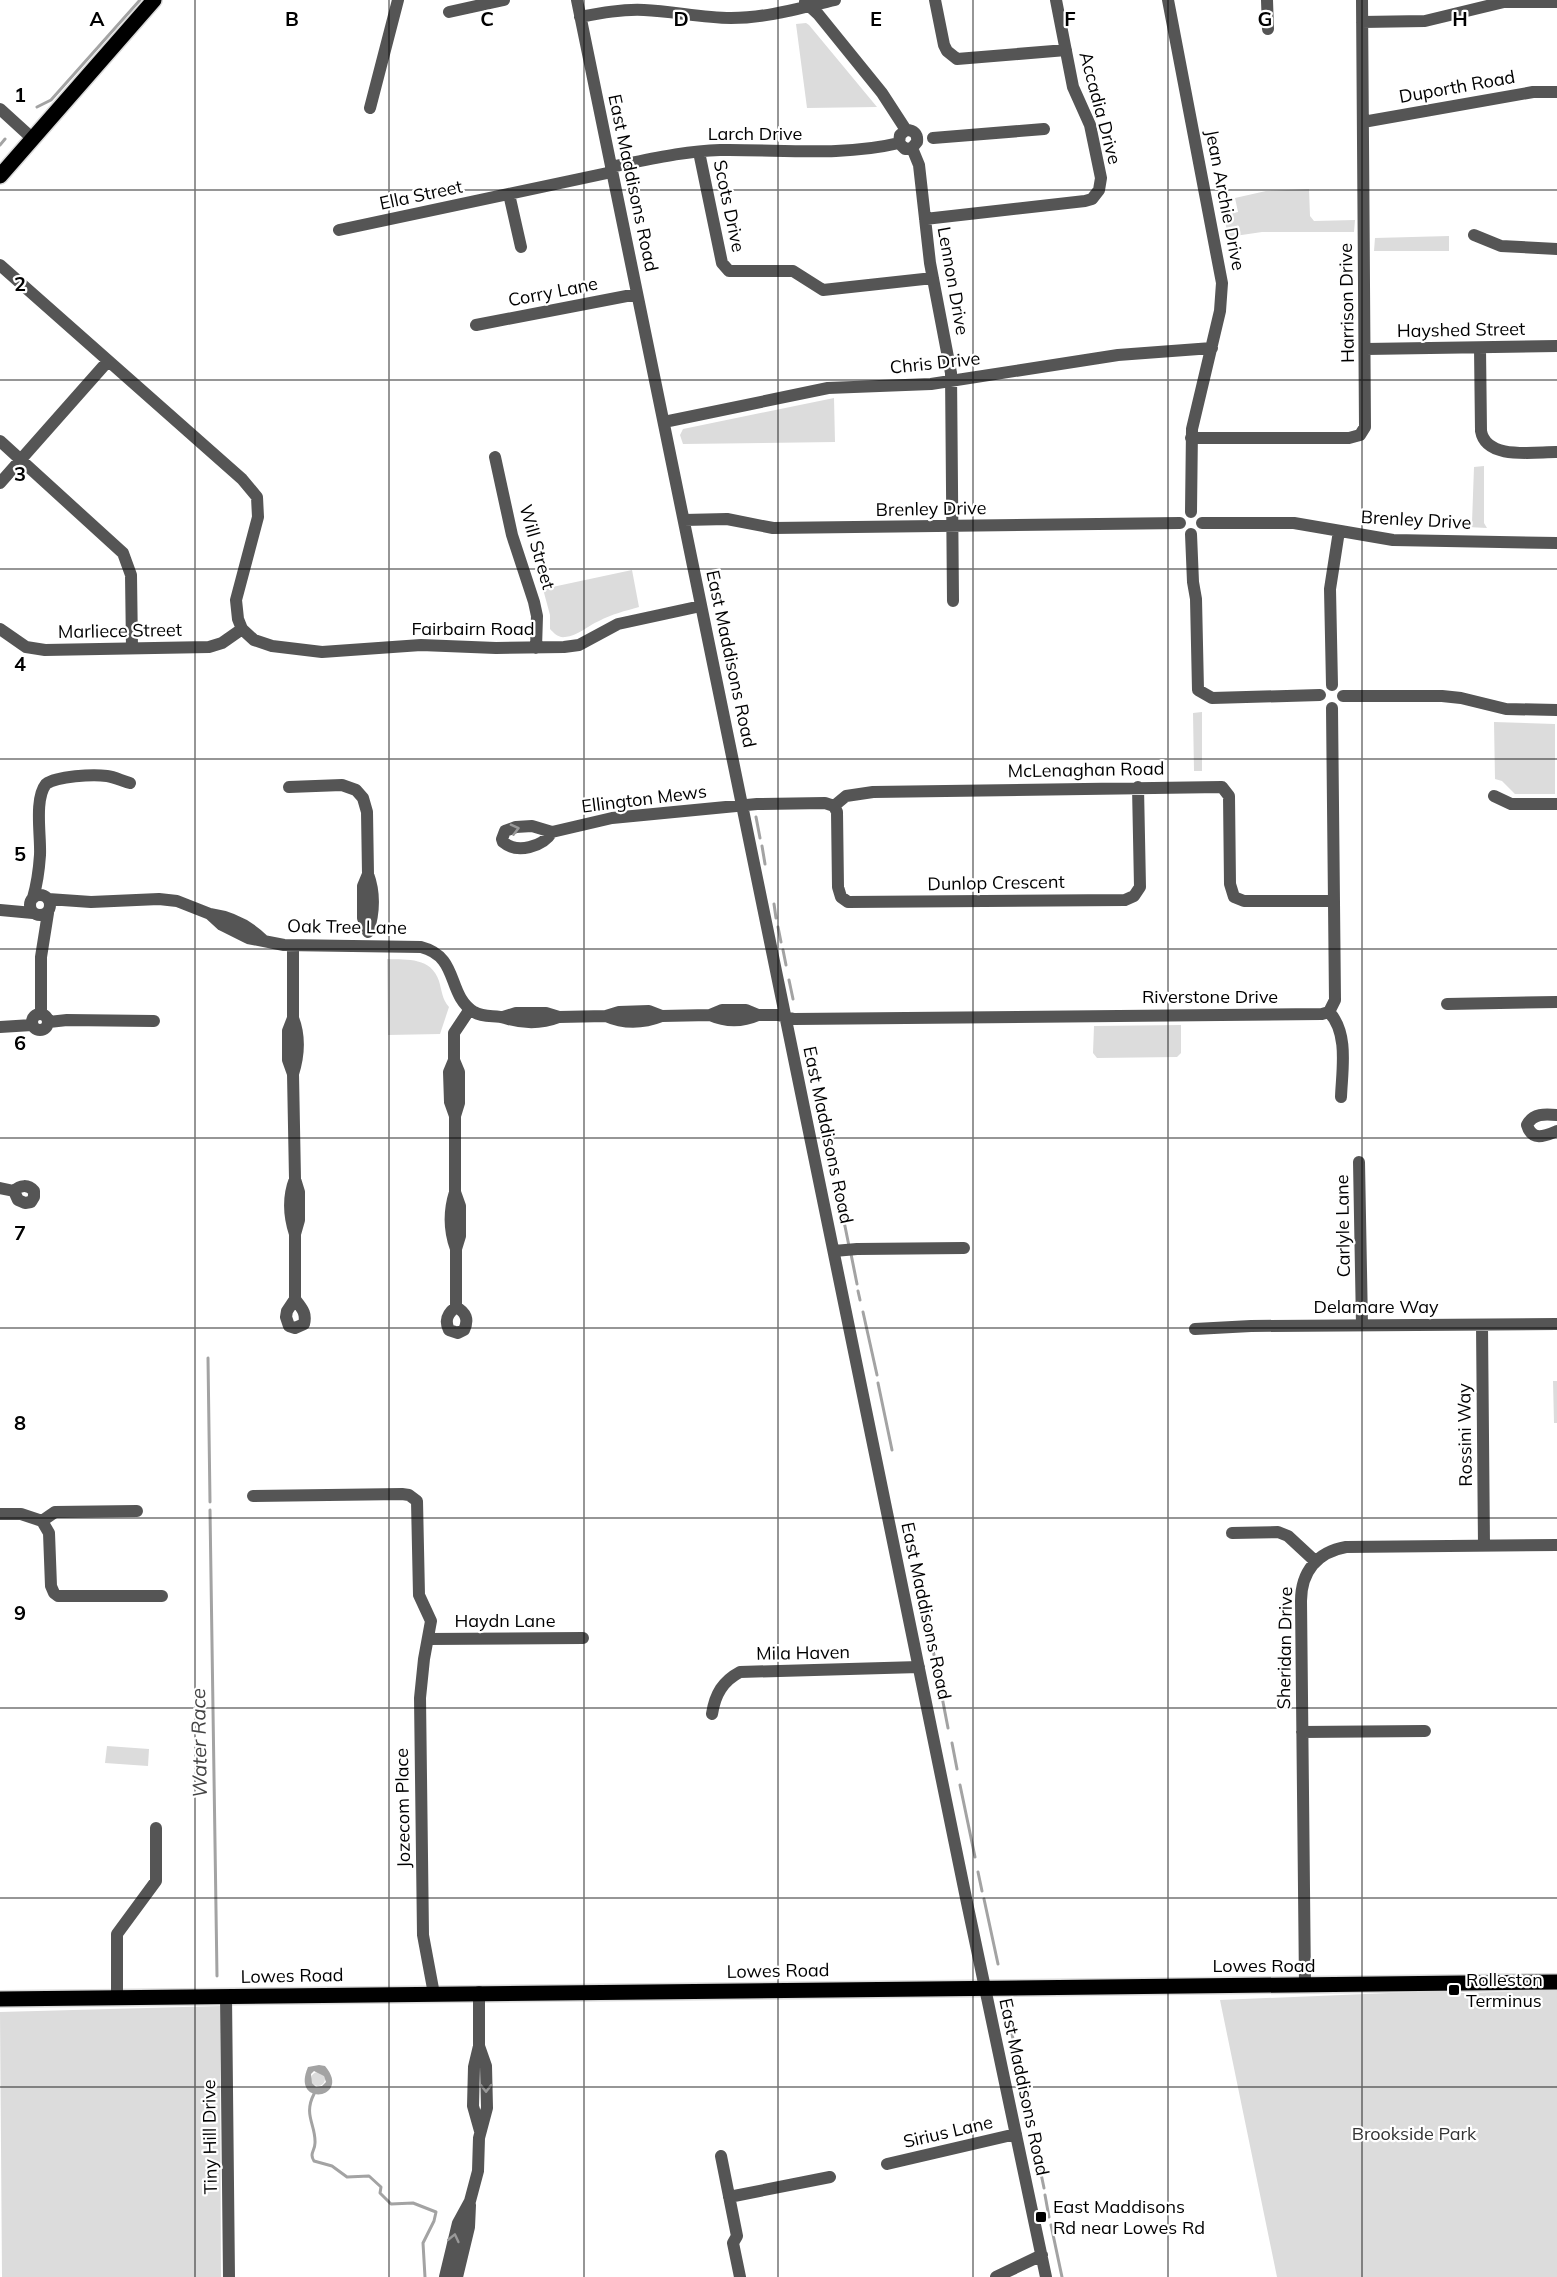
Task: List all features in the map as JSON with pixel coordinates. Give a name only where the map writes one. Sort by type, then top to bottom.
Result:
[{"type":"main road","points":[[0,176],[154,0]]},
{"type":"main road","name":"Lowes Road","points":[[0,1999],[1557,1982]]},
{"type":"street","points":[[370,108],[398,0]]},
{"type":"street","points":[[450,12],[504,0]]},
{"type":"street","name":"East Maddisons Road","points":[[576,0],[1046,2277]]},
{"type":"street","points":[[580,17],[643,10],[706,18],[732,18],[778,14],[806,3],[835,0]]},
{"type":"street","points":[[935,0],[944,45],[947,51],[957,59],[1066,51]]},
{"type":"street","name":"Accadia Drive","points":[[925,219],[1085,201],[1092,199],[1099,190],[1101,178],[1090,125],[1073,87],[1056,0]]},
{"type":"street","name":"Jean Archie Drive","points":[[1168,0],[1221,269],[1222,296],[1191,438],[1191,512]]},
{"type":"street","points":[[1267,0],[1268,29]]},
{"type":"street","name":"Harrison Drive","points":[[1191,438],[1349,438],[1360,435],[1366,422],[1362,0]]},
{"type":"street","points":[[1362,22],[1425,21],[1504,2],[1557,2]]},
{"type":"street","name":"Lennon Drive","points":[[806,3],[818,14],[882,93],[906,130],[914,132],[918,138],[916,146],[912,148],[919,165],[933,278],[951,373],[953,601]]},
{"type":"street","name":"Duporth Road","points":[[1363,122],[1533,92],[1557,92]]},
{"type":"street","points":[[0,110],[33,139]]},
{"type":"street","points":[[933,138],[1044,129]]},
{"type":"street","points":[[906,130],[900,135],[899,143],[905,148],[912,148]]},
{"type":"street","name":"Larch Drive","points":[[611,169],[680,153],[813,152],[875,149],[899,143]]},
{"type":"street","name":"Scots Drive","points":[[699,152],[722,263],[729,270],[793,272],[823,290],[933,278]]},
{"type":"street","name":"Ella Street","points":[[339,230],[509,194],[611,169]]},
{"type":"street","points":[[509,194],[521,247]]},
{"type":"street","points":[[1474,235],[1501,246],[1557,249]]},
{"type":"street","points":[[0,265],[243,479],[257,498],[258,517],[236,600],[236,610],[242,629]]},
{"type":"street","name":"Corry Lane","points":[[476,325],[637,294]]},
{"type":"street","name":"Hayshed Street","points":[[1366,349],[1557,346]]},
{"type":"street","name":"Chris Drive","points":[[663,422],[828,388],[900,386],[950,381],[1125,354],[1212,348]]},
{"type":"street","points":[[1480,348],[1481,430],[1485,441],[1497,451],[1556,452]]},
{"type":"street","points":[[0,483],[108,361]]},
{"type":"street","points":[[0,441],[123,553],[131,575],[132,648]]},
{"type":"street","name":"Will Street","points":[[495,457],[512,535],[534,602],[537,616],[536,648]]},
{"type":"street","points":[[1191,512],[1200,517],[1202,523],[1198,532],[1191,534],[1185,532],[1180,523],[1183,517],[1191,512]]},
{"type":"street","name":"Brenley Drive","points":[[684,520],[727,519],[773,528],[1180,523]]},
{"type":"street","name":"Brenley Drive","points":[[1202,523],[1288,523],[1394,540],[1557,543]]},
{"type":"street","points":[[1332,685],[1330,589],[1339,531]]},
{"type":"street","points":[[1191,534],[1192,582],[1196,599],[1198,690],[1212,698],[1320,695]]},
{"type":"street","name":"Fairbairn Road","points":[[242,629],[261,643],[286,649],[322,652],[421,645],[536,648],[572,646],[618,624],[701,606]]},
{"type":"street","name":"Marliece Street","points":[[0,629],[18,644],[35,649],[209,647],[222,643],[242,629]]},
{"type":"street","points":[[1332,685],[1338,687],[1343,696],[1341,703],[1332,708],[1323,704],[1320,695],[1323,689],[1332,685]]},
{"type":"street","points":[[1343,696],[1442,696],[1461,698],[1506,710],[1557,710]]},
{"type":"street","points":[[1332,708],[1335,1000],[1329,1012],[1338,1024],[1341,1037],[1341,1097]]},
{"type":"street","points":[[0,1027],[32,1025],[36,1029],[46,1029],[41,957],[30,907],[38,880],[40,797],[46,784],[60,779],[99,776],[130,783]]},
{"type":"street","points":[[289,787],[342,785],[352,787],[360,794],[367,807],[368,874],[363,886],[363,918],[368,931],[368,946]]},
{"type":"street","name":"McLenaghan Road","points":[[834,806],[846,796],[873,792],[1216,786],[1225,789],[1230,801],[1230,884],[1232,894],[1237,899],[1244,901],[1334,901]]},
{"type":"street","name":"Dunlop Crescent","points":[[834,806],[837,812],[838,889],[841,897],[850,902],[1125,900],[1134,896],[1140,887],[1138,787]]},
{"type":"street","points":[[1494,796],[1511,804],[1557,804]]},
{"type":"street","points":[[742,805],[825,802],[834,806]]},
{"type":"street","name":"Ellington Mews","points":[[552,832],[600,820],[742,805]]},
{"type":"street","points":[[40,855],[48,905],[41,957]]},
{"type":"street","points":[[2,910],[39,895],[48,905]]},
{"type":"street","name":"Oak Tree Lane","points":[[48,905],[168,900],[185,903],[210,914],[226,916],[252,929],[263,940],[293,946],[411,946],[431,950],[447,964],[457,993],[470,1009]]},
{"type":"street","points":[[2,910],[42,916],[48,905]]},
{"type":"street","points":[[293,946],[293,1018],[298,1030],[297,1060],[293,1074],[295,1179],[299,1192],[299,1220],[295,1234],[295,1299]]},
{"type":"street","points":[[1447,1004],[1557,1002]]},
{"type":"street","points":[[456,1307],[456,1249],[451,1235],[450,1206],[455,1192],[455,1116],[459,1103],[459,1072],[454,1060],[454,1033],[470,1009],[485,1016],[503,1017],[516,1013],[546,1012],[559,1017],[606,1016],[619,1011],[649,1011],[662,1016],[710,1015],[722,1010],[746,1010],[758,1015],[786,1017]]},
{"type":"street","name":"Riverstone Drive","points":[[786,1017],[799,1019],[1322,1014],[1329,1012]]},
{"type":"street","points":[[45,1018],[154,1021]]},
{"type":"street","points":[[1557,1115],[1539,1115],[1530,1119],[1527,1125],[1530,1133],[1536,1137],[1557,1131]]},
{"type":"street","name":"Carlyle Lane","points":[[1359,1162],[1362,1325]]},
{"type":"street","points":[[0,1188],[14,1191]]},
{"type":"street","points":[[834,1251],[964,1248]]},
{"type":"street","name":"Delamare Way","points":[[1195,1329],[1251,1326],[1557,1324]]},
{"type":"street","name":"Rossini Way","points":[[1482,1325],[1484,1546]]},
{"type":"street","name":"Jozecom Place","points":[[253,1496],[402,1494],[412,1497],[418,1505],[419,1595],[431,1621],[420,1698],[423,1935],[434,1994]]},
{"type":"street","points":[[42,1521],[55,1512],[137,1511]]},
{"type":"street","points":[[0,1514],[21,1514],[42,1521],[49,1533],[51,1586],[58,1596],[162,1596]]},
{"type":"street","points":[[1232,1533],[1278,1532],[1288,1536],[1315,1561],[1329,1552],[1346,1547],[1557,1545]]},
{"type":"street","name":"Sheridan Drive","points":[[1305,1985],[1301,1593],[1305,1576],[1315,1561]]},
{"type":"street","name":"Haydn Lane","points":[[428,1639],[583,1638]]},
{"type":"street","name":"Mila Haven","points":[[712,1714],[717,1695],[727,1679],[740,1672],[920,1667]]},
{"type":"street","points":[[1302,1732],[1425,1731]]},
{"type":"street","points":[[117,1997],[117,1934],[156,1881],[156,1828]]},
{"type":"street","points":[[457,2277],[469,2227],[470,2201],[478,2171],[481,2131],[473,2106],[474,2067],[479,2046],[479,1992]]},
{"type":"street","name":"Tiny Hill Drive","points":[[226,1996],[229,2277]]},
{"type":"street","name":"Sirius Lane","points":[[887,2164],[1016,2134]]},
{"type":"street","points":[[721,2156],[737,2236],[733,2243],[740,2277]]},
{"type":"street","points":[[729,2198],[830,2177]]},
{"type":"street","points":[[445,2277],[458,2223],[470,2201]]},
{"type":"street","points":[[996,2277],[1042,2256]]},
{"type":"green space","points":[[806,23],[877,107],[807,108],[796,24]]},
{"type":"green space","points":[[1309,189],[1310,216],[1314,221],[1355,220],[1354,232],[1262,232],[1228,237],[1224,215],[1238,212],[1235,198],[1266,191]]},
{"type":"green space","points":[[1449,236],[1449,251],[1374,251],[1375,238]]},
{"type":"green space","points":[[834,398],[835,442],[683,444],[680,435],[683,429]]},
{"type":"green space","points":[[1484,466],[1484,523],[1487,528],[1467,527],[1472,523],[1474,467]]},
{"type":"green space","points":[[632,570],[639,607],[609,616],[570,636],[560,637],[550,629],[550,615],[543,589]]},
{"type":"green space","points":[[1202,712],[1202,771],[1194,771],[1193,713]]},
{"type":"green space","points":[[1494,722],[1555,724],[1555,794],[1515,794],[1502,781],[1495,779]]},
{"type":"green space","points":[[387,959],[418,961],[435,973],[449,1007],[440,1034],[388,1035]]},
{"type":"green space","points":[[1181,1025],[1181,1053],[1177,1057],[1097,1058],[1093,1053],[1094,1026]]},
{"type":"green space","points":[[1553,1381],[1557,1381],[1557,1423],[1554,1423]]},
{"type":"green space","points":[[107,1746],[149,1749],[148,1766],[105,1763]]},
{"type":"green space","name":"Brookside Park","points":[[1557,1990],[1557,2277],[1277,2277],[1220,2000],[1437,1991],[1464,1993]]},
{"type":"green space","points":[[220,2006],[221,2277],[2,2277],[0,2012]]},
{"type":"green space","points":[[315,2072],[321,2072],[325,2079],[321,2086],[315,2086],[311,2082],[311,2076]]},
{"type":"shaded area","points":[[325,2066],[332,2077],[332,2086],[327,2092],[313,2093],[307,2089],[305,2080],[308,2067]],"holes":[[[314,2071],[324,2076],[326,2082],[322,2086],[316,2087],[312,2083],[311,2074]]]},
{"type":"waterway","points":[[37,107],[51,100],[140,0]]},
{"type":"waterway","points":[[0,145],[5,139]]},
{"type":"waterway","name":"Water Race","points":[[756,817],[760,838]]},
{"type":"waterway","name":"Water Race","points":[[762,846],[765,864]]},
{"type":"waterway","name":"Water Race","points":[[774,904],[776,918]]},
{"type":"waterway","name":"Water Race","points":[[778,927],[781,942]]},
{"type":"waterway","name":"Water Race","points":[[783,950],[786,965]]},
{"type":"waterway","name":"Water Race","points":[[789,980],[793,999]]},
{"type":"waterway","name":"Water Race","points":[[827,1155],[834,1176]]},
{"type":"waterway","name":"Water Race","points":[[836,1182],[849,1246]]},
{"type":"waterway","name":"Water Race","points":[[851,1254],[857,1284]]},
{"type":"waterway","name":"Water Race","points":[[858,1291],[860,1300]]},
{"type":"waterway","name":"Water Race","points":[[863,1312],[877,1375]]},
{"type":"waterway","name":"Water Race","points":[[208,1358],[210,1502]]},
{"type":"waterway","name":"Water Race","points":[[878,1383],[892,1450]]},
{"type":"waterway","name":"Water Race","points":[[210,1510],[217,1976]]},
{"type":"waterway","name":"Water Race","points":[[924,1606],[934,1655]]},
{"type":"waterway","name":"Water Race","points":[[937,1671],[948,1728]]},
{"type":"waterway","name":"Water Race","points":[[952,1743],[957,1769]]},
{"type":"waterway","name":"Water Race","points":[[960,1785],[975,1857]]},
{"type":"waterway","name":"Water Race","points":[[978,1872],[982,1891]]},
{"type":"waterway","name":"Water Race","points":[[984,1899],[998,1964]]},
{"type":"waterway","name":"Water Race","points":[[1006,2005],[1021,2078]]},
{"type":"waterway","name":"Water Race","points":[[1023,2090],[1031,2127]]},
{"type":"waterway","name":"Water Race","points":[[314,2094],[310,2108],[315,2137],[312,2154],[314,2161],[332,2166],[347,2177],[369,2176],[381,2187],[380,2193],[391,2204],[413,2203],[436,2212],[423,2243],[425,2277]]},
{"type":"waterway","name":"Water Race","points":[[1034,2141],[1038,2158]]},
{"type":"waterway","name":"Water Race","points":[[1040,2169],[1044,2188]]},
{"type":"waterway","name":"Water Race","points":[[1045,2195],[1049,2217]]},
{"type":"waterway","name":"Water Race","points":[[1051,2225],[1062,2277]]},
{"type":"place","name":"Rolleston Terminus","points":[[1454,1990]]},
{"type":"place","name":"East Maddisons Rd near Lowes Rd","points":[[1041,2217]]}]
